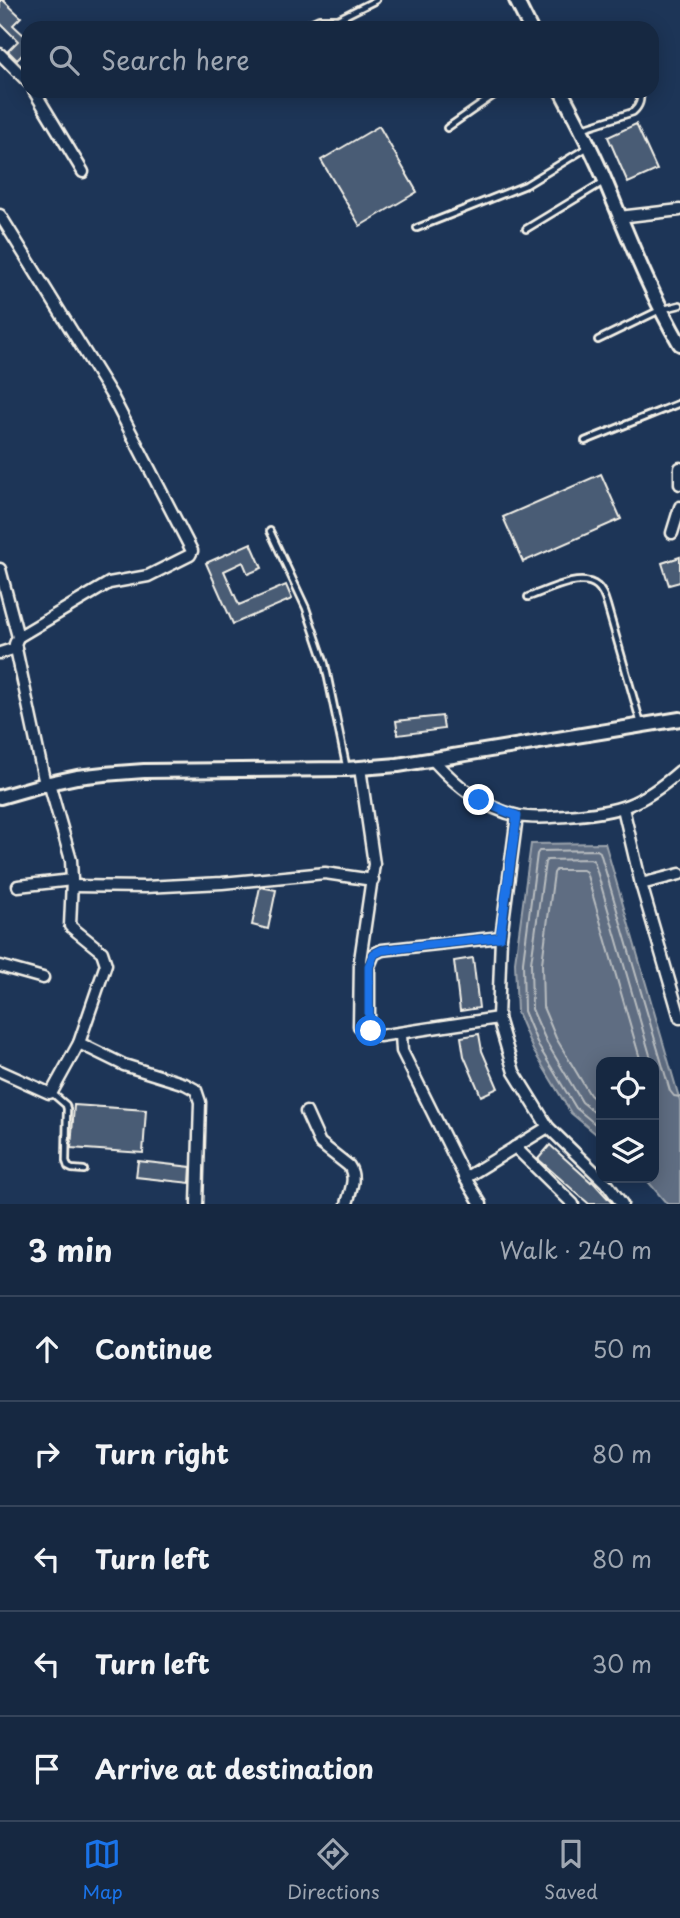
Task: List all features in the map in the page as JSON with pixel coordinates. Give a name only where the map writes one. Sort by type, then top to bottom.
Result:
[{"type":"street","points":[[516,0],[526,21]]},
{"type":"street","points":[[0,54],[21,75]]},
{"type":"street","points":[[38,98],[83,172]]},
{"type":"street","points":[[564,98],[606,181],[660,310],[680,344]]},
{"type":"street","points":[[619,217],[680,210]]},
{"type":"street","points":[[0,215],[112,396],[192,551],[190,555],[148,576],[108,583],[18,637],[15,643],[47,783],[71,860],[70,926],[103,952],[106,964],[79,1043],[52,1092],[0,1071]]},
{"type":"street","points":[[680,468],[680,484]]},
{"type":"street","points":[[672,533],[680,507]]},
{"type":"street","points":[[0,569],[18,637]]},
{"type":"street","points":[[0,653],[16,649]]},
{"type":"street","points":[[0,797],[77,777],[144,771],[354,768],[434,761],[680,719]]},
{"type":"street","points":[[434,761],[466,793],[517,816],[539,818],[602,813],[623,808],[647,796],[680,771]]},
{"type":"street","points":[[354,768],[374,864],[360,960],[359,1026]]},
{"type":"street","points":[[623,808],[641,884],[680,1015]]},
{"type":"street","points":[[517,816],[500,937],[498,1018],[514,1072],[548,1127],[608,1185],[622,1204]]},
{"type":"street","points":[[18,886],[72,883],[171,886],[325,873],[373,880]]},
{"type":"street","points":[[641,884],[680,874]]},
{"type":"street","points":[[498,1018],[379,1037],[369,1027],[369,966],[374,954],[382,950],[500,937]]},
{"type":"street","points":[[0,966],[43,978]]},
{"type":"street","points":[[401,1034],[402,1051],[465,1178],[481,1204]]},
{"type":"street","points":[[79,1043],[124,1065],[196,1090],[200,1102],[197,1204]]},
{"type":"street","points":[[306,1112],[320,1143],[352,1171],[354,1176],[347,1204]]},
{"type":"street","points":[[465,1178],[548,1127]]},
{"type":"street","points":[[515,1147],[573,1204]]},
{"type":"lane","points":[[315,21],[338,19],[376,0]]},
{"type":"lane","points":[[447,128],[490,98]]},
{"type":"lane","points":[[580,129],[633,112],[639,107],[641,98]]},
{"type":"lane","points":[[417,228],[526,184],[589,146]]},
{"type":"lane","points":[[526,229],[606,181]]},
{"type":"lane","points":[[598,340],[660,310],[680,305]]},
{"type":"lane","points":[[585,441],[680,403]]},
{"type":"lane","points":[[270,531],[306,608],[325,664],[354,768]]},
{"type":"lane","points":[[528,597],[578,580],[596,585],[607,605],[641,725]]},
{"type":"lane","points":[[52,1092],[67,1109],[68,1167],[85,1170]]},
{"type":"water","points":[[605,843],[680,1101],[680,1204],[667,1204],[649,1183],[659,1183],[659,1057],[596,1057],[596,1134],[571,1113],[533,1050],[517,1012],[515,962],[531,844]]},
{"type":"building","points":[[0,0],[3,0],[21,17],[13,25],[21,32],[21,56],[17,60],[8,51],[18,41],[0,23]]},
{"type":"building","points":[[636,124],[657,170],[628,183],[608,137]]},
{"type":"building","points":[[379,126],[417,192],[360,226],[321,160]]},
{"type":"building","points":[[601,474],[621,519],[523,562],[503,517]]},
{"type":"building","points":[[251,543],[262,568],[248,574],[243,562],[224,571],[239,605],[286,585],[292,599],[233,624],[206,563]]},
{"type":"building","points":[[680,557],[680,582],[669,585],[662,563]]},
{"type":"building","points":[[442,716],[444,729],[398,735],[396,721]]},
{"type":"building","points":[[260,887],[276,890],[268,929],[252,925]]},
{"type":"building","points":[[473,958],[479,1008],[460,1011],[454,961]]},
{"type":"building","points":[[479,1034],[482,1051],[498,1088],[481,1096],[464,1056],[461,1037]]},
{"type":"building","points":[[74,1105],[146,1110],[143,1153],[71,1148]]},
{"type":"building","points":[[550,1145],[592,1181],[613,1204],[589,1204],[538,1159]]},
{"type":"building","points":[[138,1161],[191,1167],[190,1183],[136,1177]]},
{"type":"route","points":[[371,1031],[369,966],[374,954],[382,950],[500,937],[517,816],[479,800]]}]
